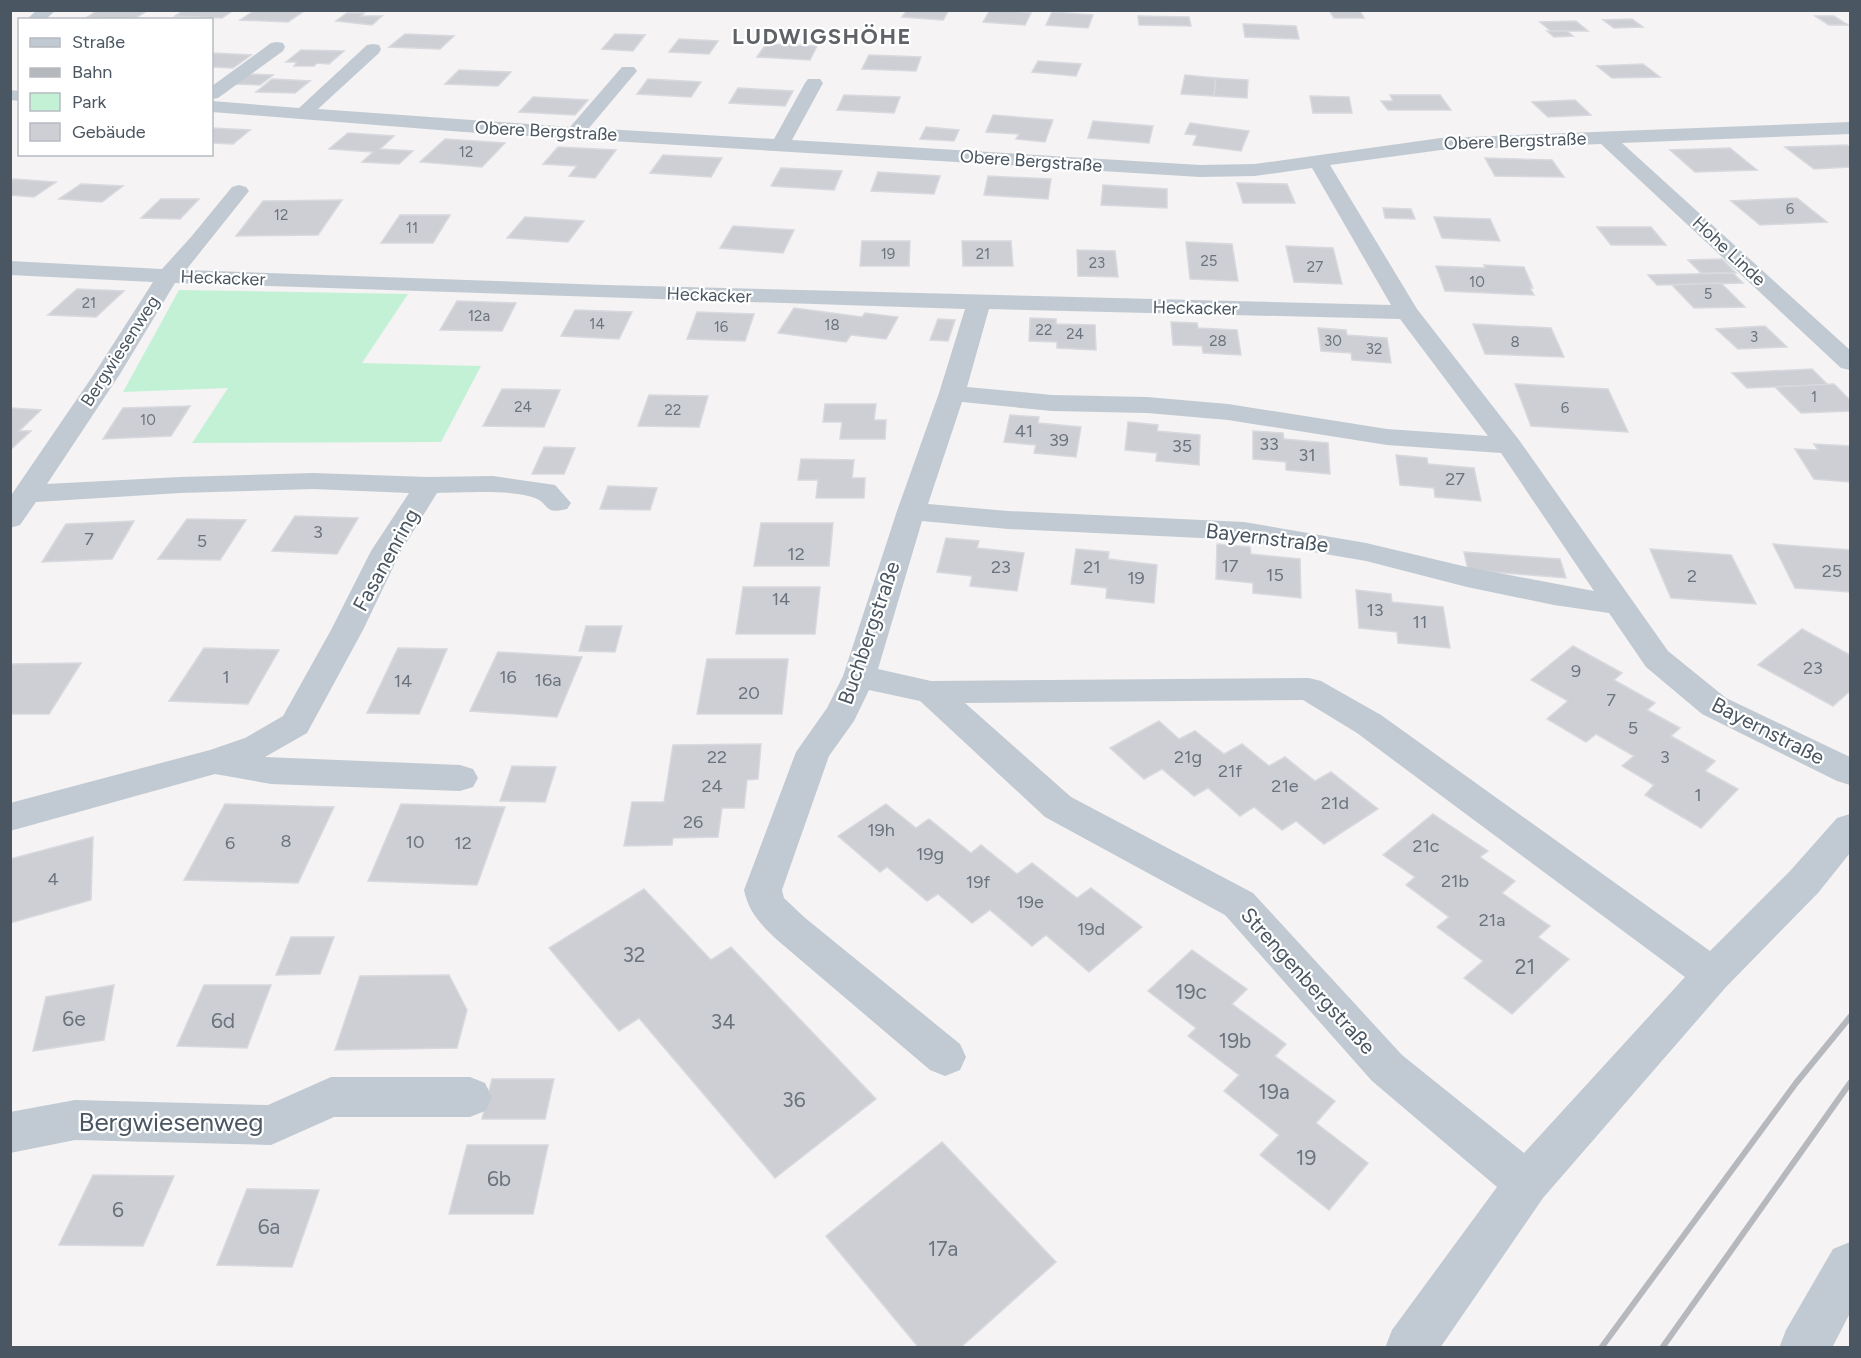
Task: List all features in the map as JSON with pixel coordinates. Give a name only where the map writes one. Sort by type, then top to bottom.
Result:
[{"type":"street","points":[[213,93],[277,47]]},
{"type":"street","points":[[304,113],[374,49]]},
{"type":"street","points":[[575,133],[628,71]]},
{"type":"street","points":[[780,145],[814,82]]},
{"type":"street","name":"Obere Bergstraße","points":[[213,107],[575,133],[1158,170],[1255,170],[1318,162],[1382,150],[1441,144],[1851,128]]},
{"type":"street","name":"Hohe Linde","points":[[1608,139],[1851,363]]},
{"type":"street","name":"Bayernstraße","points":[[1318,162],[1407,312],[1509,446],[1657,659],[1714,706],[1851,772]]},
{"type":"street","name":"Bergwiesenweg","points":[[18,507],[107,374],[168,276],[199,242],[239,191]]},
{"type":"street","name":"Heckacker","points":[[10,267],[168,276],[1179,308],[1407,312]]},
{"type":"street","name":"Buchbergstraße","points":[[945,1057],[790,928],[767,906],[763,890],[813,752],[842,712],[858,676],[952,393],[979,302]]},
{"type":"street","points":[[952,393],[1052,403],[1147,405],[1228,412],[1387,437],[1509,446]]},
{"type":"street","name":"Fasanenring","points":[[18,507],[180,485],[312,482],[428,485]]},
{"type":"street","points":[[428,485],[493,484],[545,491],[557,503]]},
{"type":"street","name":"Fasanenring","points":[[10,817],[216,761],[257,747],[295,724],[347,630],[386,551],[428,485]]},
{"type":"street","name":"Bayernstraße","points":[[911,511],[1029,521],[1244,531],[1366,552],[1467,578],[1554,595],[1617,604]]},
{"type":"street","name":"Strengenbergstraße","points":[[858,676],[931,692],[1310,689],[1369,724],[1712,975]]},
{"type":"street","name":"Strengenbergstraße","points":[[931,692],[1058,807],[1239,904],[1387,1068],[1527,1183]]},
{"type":"street","points":[[216,761],[271,771],[460,778]]},
{"type":"street","points":[[1410,1347],[1527,1183],[1712,975],[1804,882],[1851,828]]},
{"type":"street","name":"Bergwiesenweg","points":[[10,1133],[75,1120],[270,1125],[331,1097],[470,1097]]},
{"type":"street","points":[[1804,1347],[1851,1266]]},
{"type":"green space","points":[[179,290],[408,294],[362,363],[481,366],[441,442],[192,443],[228,388],[123,392]]},
{"type":"building","points":[[98,10],[148,10],[136,18],[86,18]]},
{"type":"building","points":[[184,10],[234,10],[222,18],[175,16]]},
{"type":"building","points":[[255,10],[304,11],[288,22],[240,20]]},
{"type":"building","points":[[907,10],[949,10],[943,20],[902,17]]},
{"type":"building","points":[[990,10],[1031,13],[1025,25],[983,22]]},
{"type":"building","points":[[1329,10],[1359,10],[1364,18],[1334,18]]},
{"type":"building","points":[[1052,12],[1093,15],[1088,28],[1046,25]]},
{"type":"building","points":[[347,13],[382,16],[372,25],[336,21]]},
{"type":"building","points":[[1138,16],[1189,17],[1191,26],[1139,25]]},
{"type":"building","points":[[1815,16],[1834,16],[1848,25],[1829,25]]},
{"type":"building","points":[[1632,19],[1643,27],[1614,28],[1603,20]]},
{"type":"building","points":[[1576,21],[1588,31],[1551,31],[1540,22]]},
{"type":"building","points":[[1243,24],[1296,26],[1299,39],[1245,37]]},
{"type":"building","points":[[1547,31],[1567,31],[1573,36],[1554,37]]},
{"type":"building","points":[[405,34],[454,36],[440,49],[389,47]]},
{"type":"building","points":[[615,34],[645,35],[633,51],[602,49]]},
{"type":"building","points":[[679,39],[718,41],[709,54],[669,52]]},
{"type":"building","points":[[766,44],[817,46],[810,60],[757,57]]},
{"type":"building","points":[[301,50],[344,51],[329,64],[294,66],[297,62],[286,62]]},
{"type":"building","points":[[213,53],[251,55],[233,68],[213,67]]},
{"type":"building","points":[[869,55],[921,57],[916,71],[862,69]]},
{"type":"building","points":[[1038,61],[1081,64],[1076,76],[1032,72]]},
{"type":"building","points":[[1643,64],[1660,77],[1612,78],[1597,66]]},
{"type":"building","points":[[459,70],[511,72],[498,86],[445,84]]},
{"type":"building","points":[[249,74],[273,75],[260,85],[235,84]]},
{"type":"building","points":[[1185,75],[1216,78],[1214,96],[1181,94]]},
{"type":"building","points":[[1216,78],[1248,80],[1247,98],[1214,96]]},
{"type":"building","points":[[272,79],[310,81],[295,93],[256,92]]},
{"type":"building","points":[[648,79],[701,82],[691,97],[637,94]]},
{"type":"building","points":[[738,88],[793,91],[785,106],[729,103]]},
{"type":"building","points":[[844,95],[900,97],[894,113],[837,110]]},
{"type":"building","points":[[1390,95],[1440,95],[1451,110],[1388,110],[1381,101],[1393,101]]},
{"type":"building","points":[[1310,96],[1349,97],[1352,113],[1313,113]]},
{"type":"building","points":[[533,97],[588,100],[575,115],[519,112]]},
{"type":"building","points":[[1575,100],[1591,115],[1548,117],[1532,102]]},
{"type":"building","points":[[993,115],[1053,120],[1045,142],[1016,139],[1019,134],[986,132]]},
{"type":"building","points":[[1093,121],[1153,126],[1149,143],[1088,138]]},
{"type":"building","points":[[1190,123],[1249,131],[1241,151],[1193,145],[1197,135],[1185,134]]},
{"type":"building","points":[[926,127],[959,130],[954,141],[920,139]]},
{"type":"building","points":[[213,128],[250,130],[233,144],[213,143]]},
{"type":"building","points":[[348,133],[394,136],[380,149],[413,151],[399,164],[362,162],[373,152],[329,149]]},
{"type":"building","points":[[445,139],[505,143],[482,167],[420,162]]},
{"type":"building","points":[[1847,145],[1850,147],[1850,167],[1814,169],[1785,147]]},
{"type":"building","points":[[558,147],[616,150],[595,178],[569,176],[577,166],[543,164]]},
{"type":"building","points":[[1730,148],[1757,170],[1695,172],[1670,150]]},
{"type":"building","points":[[663,155],[722,158],[711,177],[650,173]]},
{"type":"building","points":[[1485,158],[1552,160],[1564,177],[1495,176]]},
{"type":"building","points":[[781,168],[842,171],[834,190],[771,186]]},
{"type":"building","points":[[878,172],[940,176],[934,194],[871,191]]},
{"type":"building","points":[[988,176],[1051,179],[1048,199],[984,195]]},
{"type":"building","points":[[14,179],[56,182],[34,197],[10,195],[10,181]]},
{"type":"building","points":[[1237,183],[1287,184],[1295,203],[1243,203]]},
{"type":"building","points":[[81,184],[123,186],[102,202],[59,199]]},
{"type":"building","points":[[1103,185],[1167,189],[1167,208],[1101,205]]},
{"type":"building","points":[[1797,198],[1827,222],[1760,225],[1731,201]]},
{"type":"building","points":[[161,199],[199,199],[180,219],[141,218]]},
{"type":"building","points":[[342,200],[318,235],[236,236],[263,201]]},
{"type":"building","points":[[1383,208],[1411,209],[1415,219],[1385,218]]},
{"type":"building","points":[[400,215],[450,215],[433,243],[381,243]]},
{"type":"building","points":[[525,217],[584,221],[568,242],[507,238]]},
{"type":"building","points":[[1434,217],[1490,219],[1500,241],[1442,238]]},
{"type":"building","points":[[733,226],[794,230],[783,253],[720,248]]},
{"type":"building","points":[[1597,227],[1651,227],[1666,245],[1611,245]]},
{"type":"building","points":[[862,241],[910,241],[909,266],[860,266]]},
{"type":"building","points":[[962,241],[1011,241],[1013,266],[963,266]]},
{"type":"building","points":[[1186,242],[1232,244],[1238,281],[1190,279]]},
{"type":"building","points":[[1286,246],[1333,248],[1342,284],[1294,282]]},
{"type":"building","points":[[1077,250],[1115,251],[1118,277],[1078,276]]},
{"type":"building","points":[[1722,259],[1736,273],[1701,273],[1688,260]]},
{"type":"building","points":[[1484,265],[1524,267],[1534,295],[1445,291],[1436,266],[1485,268]]},
{"type":"building","points":[[1733,273],[1743,283],[1657,285],[1648,275]]},
{"type":"building","points":[[1721,283],[1745,307],[1694,308],[1672,285]]},
{"type":"building","points":[[77,289],[124,291],[96,317],[48,315]]},
{"type":"building","points":[[457,301],[516,303],[502,331],[440,330]]},
{"type":"building","points":[[794,308],[862,317],[865,313],[898,317],[886,339],[851,335],[846,342],[778,333]]},
{"type":"building","points":[[575,310],[632,312],[619,339],[561,336]]},
{"type":"building","points":[[697,312],[754,314],[745,341],[687,339]]},
{"type":"building","points":[[1030,318],[1056,319],[1056,324],[1095,325],[1096,350],[1057,348],[1057,342],[1029,341]]},
{"type":"building","points":[[938,319],[955,320],[948,341],[930,340]]},
{"type":"building","points":[[1171,322],[1197,323],[1198,328],[1237,330],[1241,355],[1203,353],[1202,346],[1173,345]]},
{"type":"building","points":[[1473,324],[1551,328],[1564,357],[1485,354]]},
{"type":"building","points":[[1765,326],[1787,347],[1738,349],[1716,329]]},
{"type":"building","points":[[1318,328],[1346,330],[1347,335],[1387,338],[1391,363],[1352,360],[1351,353],[1321,351]]},
{"type":"building","points":[[1812,369],[1828,385],[1747,388],[1732,373]]},
{"type":"building","points":[[1515,384],[1608,389],[1628,432],[1531,426]]},
{"type":"building","points":[[1834,384],[1850,400],[1850,411],[1801,413],[1775,387]]},
{"type":"building","points":[[502,389],[560,390],[544,427],[483,426]]},
{"type":"building","points":[[649,395],[708,396],[699,427],[638,426]]},
{"type":"building","points":[[825,404],[876,404],[874,420],[886,420],[885,439],[840,439],[842,422],[823,422]]},
{"type":"building","points":[[190,406],[171,436],[103,439],[123,408]]},
{"type":"building","points":[[10,408],[41,410],[19,431],[31,431],[10,450]]},
{"type":"building","points":[[1010,415],[1039,417],[1038,423],[1081,427],[1076,457],[1034,453],[1036,445],[1004,442]]},
{"type":"building","points":[[1128,422],[1158,425],[1157,431],[1200,435],[1199,465],[1156,461],[1157,453],[1125,450]]},
{"type":"building","points":[[1253,431],[1283,433],[1284,439],[1328,443],[1330,474],[1286,470],[1286,462],[1253,459]]},
{"type":"building","points":[[1814,444],[1850,446],[1850,482],[1814,479],[1795,449],[1818,450]]},
{"type":"building","points":[[544,447],[575,448],[564,474],[532,474]]},
{"type":"building","points":[[1396,455],[1427,458],[1428,464],[1474,468],[1481,501],[1435,497],[1434,488],[1400,485]]},
{"type":"building","points":[[801,459],[854,460],[852,478],[865,478],[864,498],[816,498],[818,480],[798,480]]},
{"type":"building","points":[[608,486],[657,488],[650,510],[600,509]]},
{"type":"building","points":[[295,516],[358,518],[337,554],[272,551]]},
{"type":"building","points":[[187,519],[246,520],[220,560],[158,559]]},
{"type":"building","points":[[134,521],[112,559],[42,562],[66,524]]},
{"type":"building","points":[[761,523],[833,523],[829,566],[754,566]]},
{"type":"building","points":[[946,538],[979,541],[977,548],[1024,553],[1017,591],[970,586],[972,576],[937,572]]},
{"type":"building","points":[[1217,544],[1250,547],[1251,554],[1300,559],[1301,598],[1253,593],[1253,583],[1216,579]]},
{"type":"building","points":[[1773,544],[1850,550],[1850,592],[1795,588]]},
{"type":"building","points":[[1076,549],[1109,552],[1108,559],[1157,565],[1154,603],[1106,598],[1107,588],[1071,584]]},
{"type":"building","points":[[1650,549],[1731,555],[1756,604],[1671,598]]},
{"type":"building","points":[[1464,552],[1560,559],[1566,578],[1468,570]]},
{"type":"building","points":[[743,587],[820,587],[815,634],[736,634]]},
{"type":"building","points":[[1356,590],[1391,594],[1392,602],[1443,607],[1450,648],[1398,643],[1397,632],[1359,628]]},
{"type":"building","points":[[586,626],[622,626],[615,652],[579,651]]},
{"type":"building","points":[[1802,629],[1850,655],[1850,691],[1833,706],[1758,665]]},
{"type":"building","points":[[1573,646],[1622,673],[1614,680],[1655,703],[1647,710],[1680,728],[1671,736],[1715,761],[1705,771],[1738,789],[1701,828],[1645,795],[1654,785],[1622,766],[1634,756],[1596,734],[1586,742],[1547,719],[1568,701],[1531,680]]},
{"type":"building","points":[[204,648],[279,650],[248,704],[169,701]]},
{"type":"building","points":[[398,648],[447,649],[419,714],[367,713]]},
{"type":"building","points":[[498,652],[582,657],[557,717],[470,711]]},
{"type":"building","points":[[707,659],[788,659],[782,714],[697,714]]},
{"type":"building","points":[[81,663],[49,714],[10,714],[10,664]]},
{"type":"building","points":[[1159,721],[1179,739],[1195,731],[1224,754],[1242,744],[1269,766],[1285,757],[1315,781],[1331,772],[1378,809],[1324,844],[1296,821],[1282,830],[1254,807],[1240,816],[1208,788],[1194,796],[1162,769],[1144,779],[1110,748]]},
{"type":"building","points":[[761,744],[758,779],[747,780],[744,808],[722,808],[718,837],[673,838],[672,845],[624,846],[632,802],[664,802],[673,745]]},
{"type":"building","points":[[512,766],[556,767],[545,802],[500,801]]},
{"type":"building","points":[[225,804],[334,807],[298,883],[184,880]]},
{"type":"building","points":[[401,804],[505,807],[477,885],[368,881]]},
{"type":"building","points":[[886,804],[916,828],[929,819],[971,853],[981,845],[1017,874],[1032,863],[1077,898],[1091,888],[1142,927],[1089,972],[1046,935],[1032,946],[990,910],[972,923],[938,894],[927,901],[887,867],[880,872],[838,836]]},
{"type":"building","points":[[1433,814],[1488,851],[1480,857],[1515,881],[1502,893],[1550,926],[1538,937],[1569,959],[1512,1014],[1464,978],[1483,961],[1437,927],[1449,917],[1406,885],[1415,877],[1383,855]]},
{"type":"building","points":[[93,837],[91,900],[10,923],[10,859]]},
{"type":"building","points":[[644,889],[711,960],[731,947],[876,1099],[775,1178],[639,1018],[619,1031],[549,948]]},
{"type":"building","points":[[291,937],[334,937],[320,974],[276,975]]},
{"type":"building","points":[[1192,950],[1247,989],[1232,1004],[1286,1044],[1275,1056],[1335,1101],[1316,1123],[1368,1163],[1329,1210],[1260,1155],[1279,1135],[1224,1091],[1239,1075],[1188,1036],[1196,1028],[1148,991]]},
{"type":"building","points":[[449,975],[467,1010],[457,1048],[335,1050],[360,976]]},
{"type":"building","points":[[114,985],[104,1040],[33,1051],[46,997]]},
{"type":"building","points":[[204,985],[271,985],[247,1048],[177,1046]]},
{"type":"building","points":[[492,1079],[554,1079],[545,1119],[482,1119]]},
{"type":"building","points":[[942,1142],[1056,1262],[960,1348],[919,1348],[826,1236]]},
{"type":"building","points":[[467,1145],[548,1145],[533,1214],[449,1214]]},
{"type":"building","points":[[93,1175],[174,1176],[143,1246],[59,1245]]},
{"type":"building","points":[[247,1189],[319,1190],[292,1267],[217,1265]]},
{"type":"railway","points":[[1601,1348],[1796,1083],[1850,1017]]},
{"type":"railway","points":[[1662,1348],[1850,1083]]},
{"type":"district","name":"LUDWIGSHÖHE","points":[[822,36]]}]
